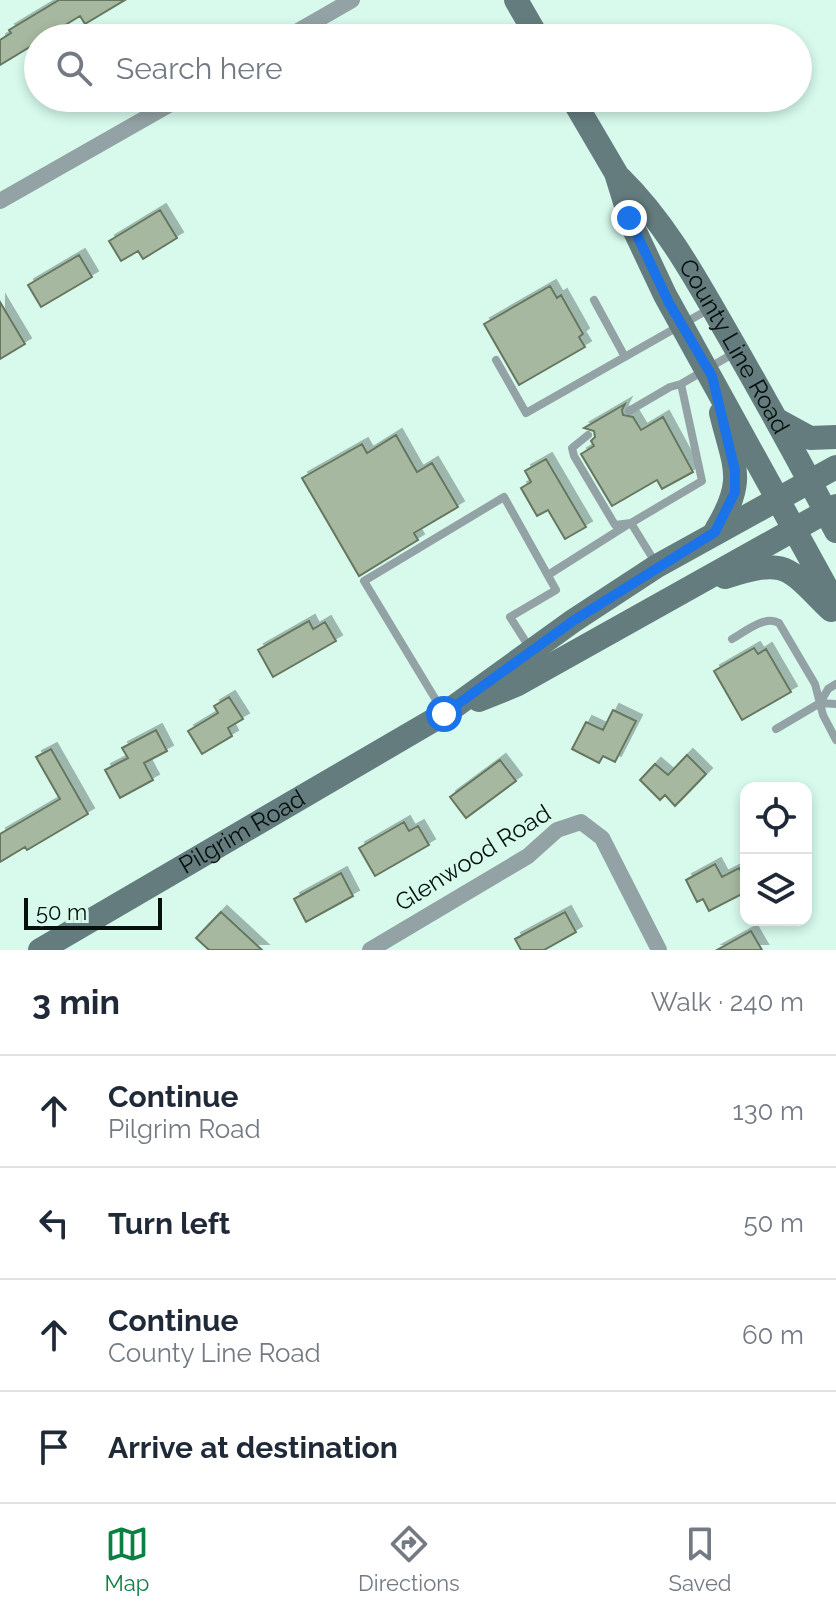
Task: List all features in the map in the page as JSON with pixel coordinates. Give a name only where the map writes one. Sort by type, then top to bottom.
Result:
[{"type":"main road","points":[[516,0],[530,24]]},
{"type":"main road","name":"County Line Road","points":[[580,112],[616,173],[655,217],[712,307],[833,516]]},
{"type":"main road","name":"County Line Road","points":[[616,173],[632,225],[682,325],[836,605]]},
{"type":"main road","points":[[710,372],[736,481],[732,501],[715,532]]},
{"type":"main road","points":[[776,419],[810,438],[836,437]]},
{"type":"main road","name":"Pilgrim Road","points":[[40,950],[444,714],[657,566],[836,467]]},
{"type":"main road","name":"Pilgrim Road","points":[[444,714],[516,685],[794,528],[833,516]]},
{"type":"main road","points":[[657,566],[675,594],[744,571],[775,566],[794,576],[836,615]]},
{"type":"street","points":[[310,24],[352,0]]},
{"type":"street","points":[[0,201],[156,112]]},
{"type":"street","name":"Glenwood Road","points":[[370,950],[528,856],[557,830],[581,822],[602,838],[659,950]]},
{"type":"lane","points":[[594,300],[625,357]]},
{"type":"lane","points":[[496,360],[526,413],[712,307]]},
{"type":"lane","points":[[629,411],[670,387],[710,372],[737,351]]},
{"type":"lane","points":[[548,575],[702,481],[681,384]]},
{"type":"lane","points":[[588,435],[575,444],[574,456],[615,525],[631,523]]},
{"type":"lane","points":[[444,714],[364,581],[504,497],[556,590],[510,617],[532,650]]},
{"type":"lane","points":[[631,523],[657,566]]},
{"type":"lane","points":[[732,639],[767,620],[777,621],[811,676],[824,719],[836,740]]},
{"type":"lane","points":[[776,729],[820,703],[828,689],[836,684]]},
{"type":"lane","points":[[820,703],[836,704]]},
{"type":"building","points":[[59,0],[125,0],[85,24],[80,16],[67,24],[24,24],[24,50],[0,65],[0,40],[11,33],[9,30]]},
{"type":"building","points":[[160,210],[177,238],[143,259],[138,251],[121,261],[109,241]]},
{"type":"building","points":[[79,255],[92,277],[41,307],[28,285]]},
{"type":"building","points":[[550,286],[557,298],[561,295],[583,334],[579,337],[585,347],[519,385],[484,324]]},
{"type":"building","points":[[0,302],[25,344],[0,359]]},
{"type":"building","points":[[625,404],[623,415],[633,417],[641,430],[663,417],[693,472],[662,489],[657,480],[612,506],[581,454],[594,446],[591,441],[595,437],[594,431],[584,428]]},
{"type":"building","points":[[396,435],[417,472],[432,463],[458,507],[414,533],[418,540],[359,576],[302,478],[362,444],[367,453]]},
{"type":"building","points":[[546,459],[586,527],[565,539],[548,510],[537,516],[521,488],[531,482],[525,471]]},
{"type":"building","points":[[309,621],[313,629],[325,622],[336,641],[273,677],[258,650]]},
{"type":"building","points":[[754,648],[758,654],[766,649],[791,692],[742,720],[714,671]]},
{"type":"building","points":[[229,697],[243,719],[228,728],[232,736],[202,754],[188,731],[218,713],[214,706]]},
{"type":"building","points":[[613,710],[636,721],[615,762],[603,756],[599,763],[572,749],[586,722],[603,730]]},
{"type":"building","points":[[156,730],[167,751],[144,763],[153,780],[120,798],[105,770],[128,758],[122,748]]},
{"type":"building","points":[[51,749],[88,814],[0,862],[0,834],[60,799],[36,757]]},
{"type":"building","points":[[687,755],[706,774],[675,806],[665,795],[660,800],[640,780],[655,764],[668,775]]},
{"type":"building","points":[[500,760],[516,781],[466,818],[450,797]]},
{"type":"building","points":[[404,822],[409,831],[418,826],[429,845],[375,876],[359,848]]},
{"type":"building","points":[[715,864],[722,877],[739,868],[740,895],[709,911],[703,899],[697,902],[686,880]]},
{"type":"building","points":[[341,873],[353,896],[306,922],[294,899]]},
{"type":"building","points":[[221,912],[262,950],[209,950],[196,938]]},
{"type":"building","points":[[565,912],[576,932],[544,950],[521,950],[515,939]]},
{"type":"building","points":[[751,931],[762,950],[717,950]]},
{"type":"route","points":[[444,714],[573,621],[715,532],[732,501],[736,487],[735,471],[712,376],[669,303],[629,218]]}]
